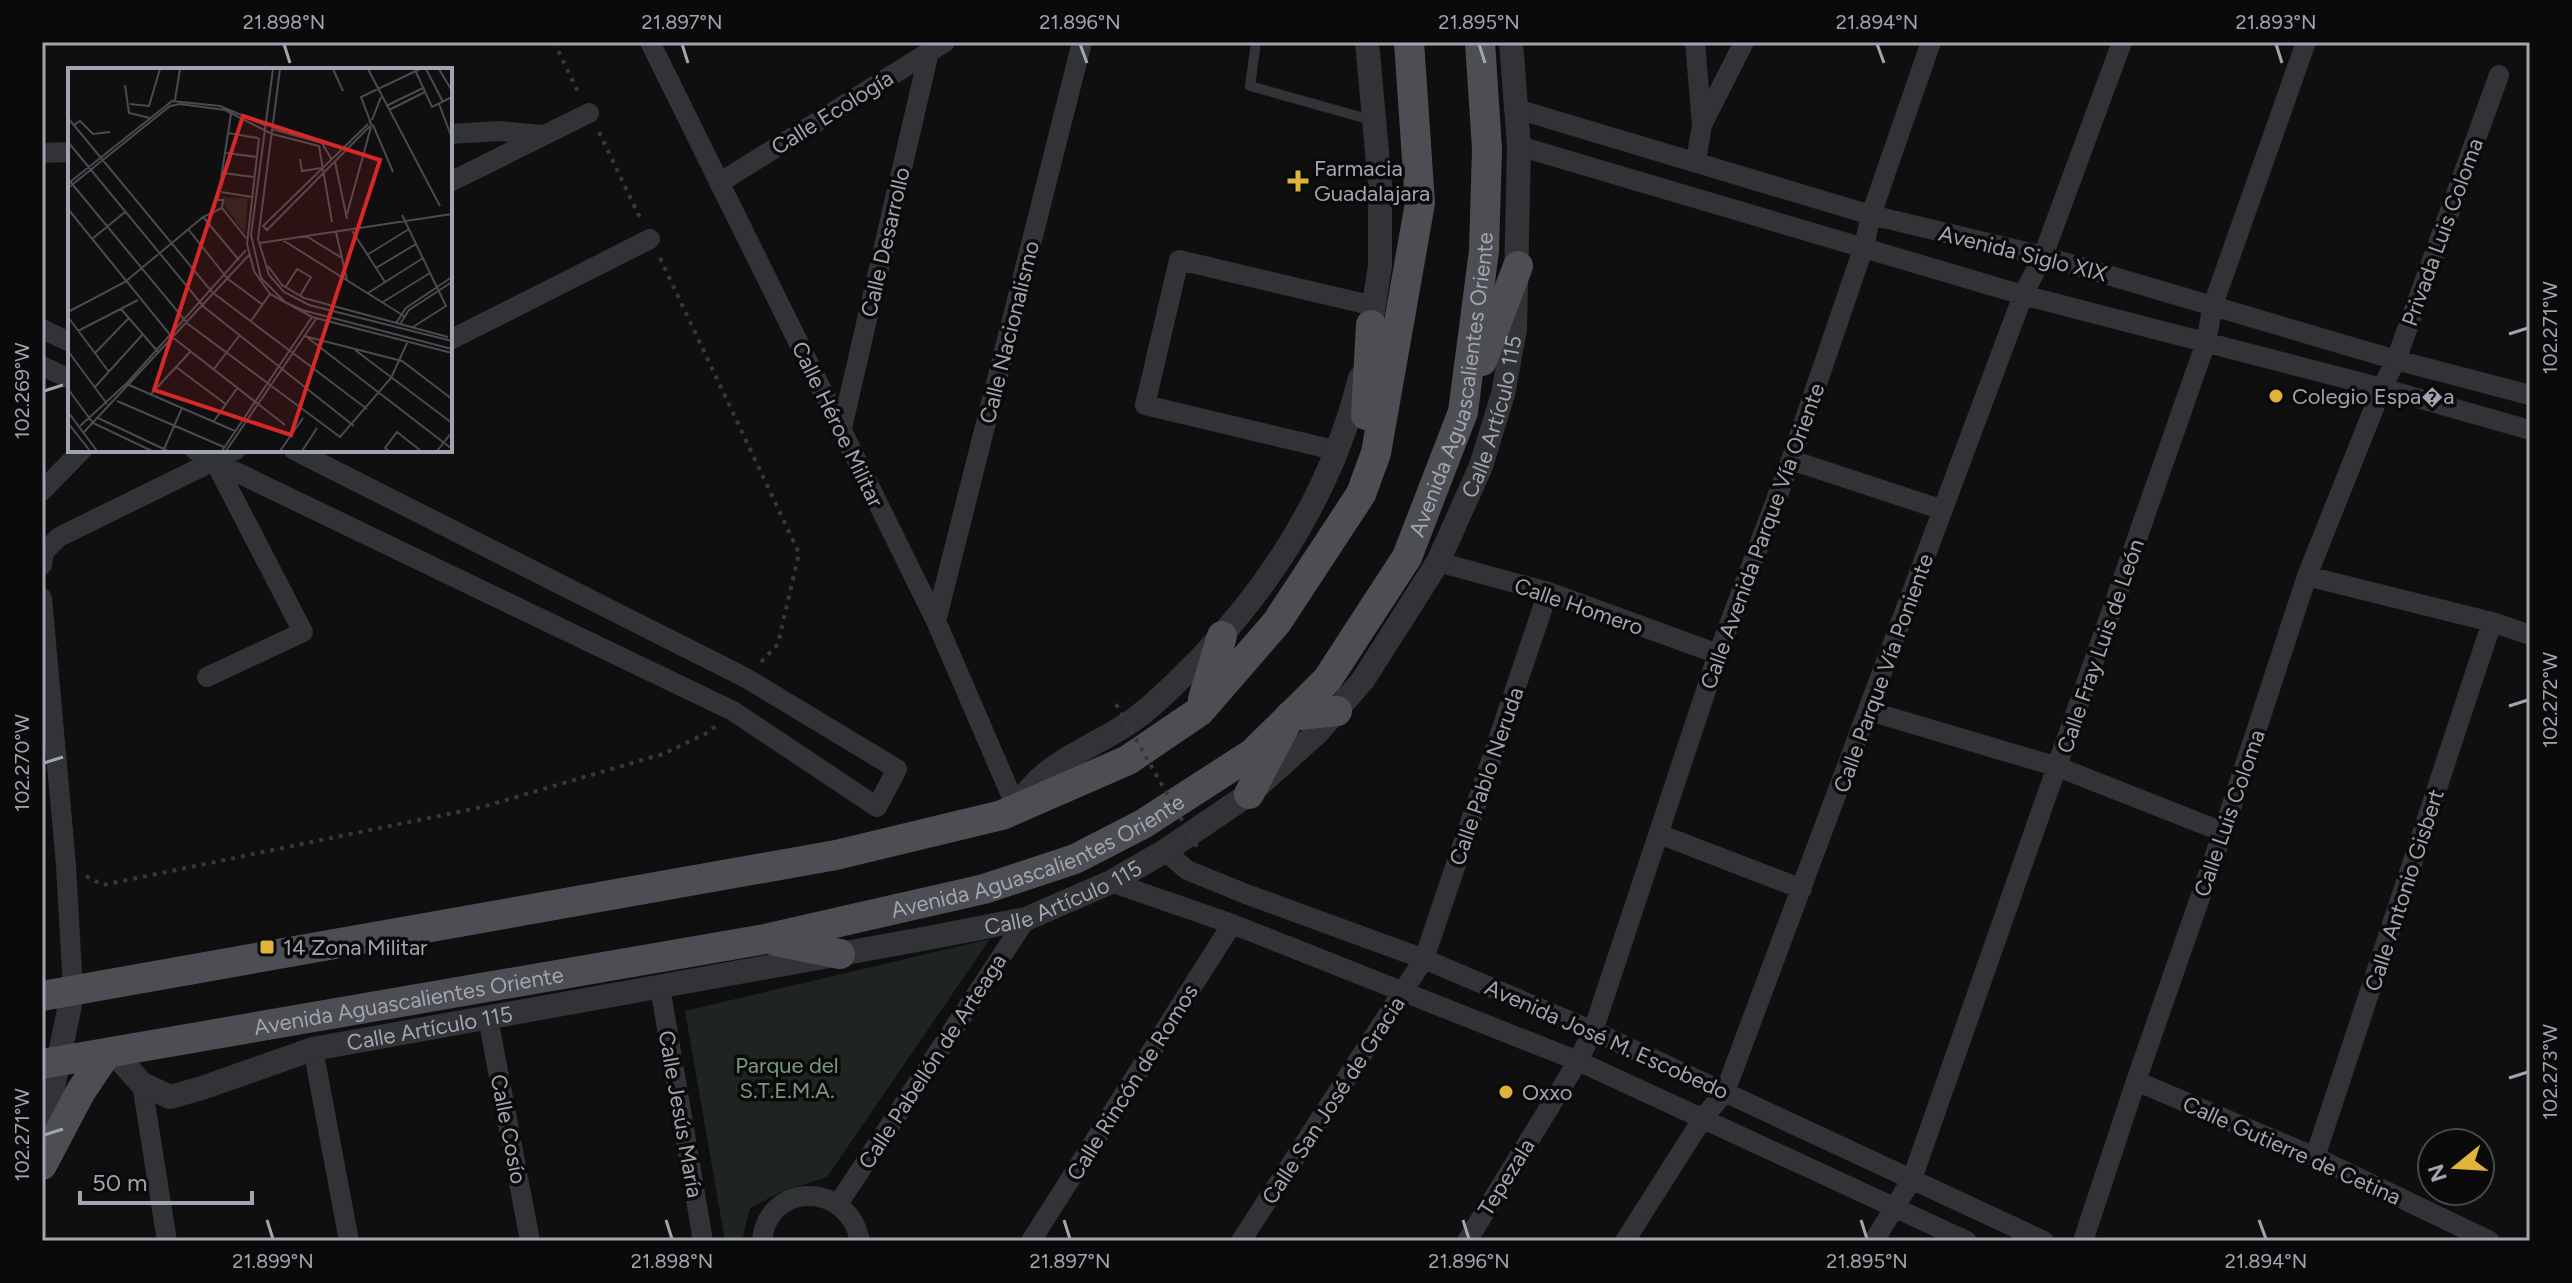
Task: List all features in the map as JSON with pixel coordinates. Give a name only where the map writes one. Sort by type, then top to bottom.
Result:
[{"type":"main road","points":[[42,996],[836,855],[1002,815],[1128,760],[1200,711],[1277,622],[1361,494],[1376,453],[1420,203],[1409,42]]},
{"type":"main road","name":"Avenida Aguascalientes Oriente","points":[[50,1063],[765,939],[984,889],[1075,859],[1143,824],[1253,753],[1327,680],[1407,557],[1463,412],[1484,251],[1487,149],[1480,42]]},
{"type":"main road","points":[[1463,412],[1518,266]]},
{"type":"main road","points":[[1361,494],[1372,316]]},
{"type":"main road","points":[[1200,711],[1222,636]]},
{"type":"main road","points":[[1249,794],[1290,716],[1337,711]]},
{"type":"main road","points":[[765,939],[840,954]]},
{"type":"main road","points":[[42,1165],[81,1091],[110,1053]]},
{"type":"street","name":"Calle Nacionalismo","points":[[936,621],[1082,42]]},
{"type":"street","points":[[1017,809],[1030,788],[1061,763],[1134,720],[1168,691],[1222,636],[1295,538],[1338,451],[1358,388],[1380,266],[1375,121],[1367,42]]},
{"type":"street","points":[[1511,42],[1519,146]]},
{"type":"street","points":[[1695,42],[1702,125],[1696,161]]},
{"type":"street","points":[[1702,125],[1744,42]]},
{"type":"street","name":"Calle Avenida Parque Vía Oriente","points":[[1593,1031],[1718,654],[1791,460],[1931,42]]},
{"type":"street","name":"Calle Parque Vía Poniente","points":[[1625,1241],[1703,1118],[1725,1092],[2023,295],[2043,256],[2122,42]]},
{"type":"street","name":"Calle Fray Luis de León","points":[[1874,1241],[1912,1179],[2206,342],[2213,305],[2306,42]]},
{"type":"street","name":"Calle Héroe Militar","points":[[659,47],[719,183],[936,621],[1017,809]]},
{"type":"street","name":"Calle Ecología","points":[[719,183],[937,47]]},
{"type":"street","name":"Calle Desarrollo","points":[[841,432],[937,47]]},
{"type":"street","name":"Privada Luis Coloma","points":[[2382,388],[2396,360],[2499,75]]},
{"type":"street","name":"Avenida Siglo XIX","points":[[1517,109],[1871,215],[2043,256],[2396,360],[2530,395]]},
{"type":"street","points":[[452,181],[589,113]]},
{"type":"street","points":[[452,134],[499,131],[541,135]]},
{"type":"street","name":"Avenida Siglo XIX","points":[[1519,146],[2023,295],[2382,388],[2530,430]]},
{"type":"street","name":"Calle Artículo 115","points":[[142,1084],[170,1097],[313,1049],[1026,919],[1111,882],[1165,851],[1249,794],[1337,711],[1363,680],[1438,562],[1481,466],[1503,394],[1515,329],[1519,146]]},
{"type":"street","points":[[42,153],[68,152]]},
{"type":"street","points":[[452,339],[650,239]]},
{"type":"street","points":[[1338,451],[1145,405],[1179,260],[1372,316]]},
{"type":"street","points":[[42,329],[68,341]]},
{"type":"street","points":[[42,366],[68,378]]},
{"type":"street","name":"Calle Luis Coloma","points":[[2083,1241],[2307,576],[2382,388]]},
{"type":"street","points":[[42,491],[80,452]]},
{"type":"street","points":[[198,452],[733,711],[877,807],[897,769],[746,678],[298,452]]},
{"type":"street","points":[[42,565],[44,552],[59,537],[232,452]]},
{"type":"street","points":[[1791,460],[1943,510]]},
{"type":"street","points":[[207,677],[303,632],[215,462]]},
{"type":"street","name":"Calle Homero","points":[[1438,562],[1548,592],[1718,654]]},
{"type":"street","points":[[2307,576],[2492,622],[2530,635]]},
{"type":"street","name":"Calle Pablo Neruda","points":[[1424,959],[1548,592]]},
{"type":"street","points":[[42,598],[66,865],[73,990],[50,1063],[42,1141]]},
{"type":"street","name":"Calle Antonio Gisbert","points":[[2315,1157],[2492,622]]},
{"type":"street","points":[[733,711],[746,678]]},
{"type":"street","points":[[1869,711],[2058,767],[2223,832]]},
{"type":"street","points":[[1659,834],[1802,889]]},
{"type":"street","name":"Avenida José M. Escobedo","points":[[1165,851],[1187,870],[1424,959],[1593,1031],[2044,1241]]},
{"type":"street","name":"Avenida José M. Escobedo","points":[[1111,882],[1232,924],[1578,1061],[1967,1241]]},
{"type":"street","name":"Calle Pabellón de Arteaga","points":[[838,1204],[1026,919]]},
{"type":"street","name":"Calle Rincón de Romos","points":[[1031,1241],[1232,924]]},
{"type":"street","name":"Calle San José de Gracia","points":[[1241,1241],[1424,959]]},
{"type":"street","name":"Calle Jesús María","points":[[660,987],[703,1241]]},
{"type":"street","name":"Calle Cosío","points":[[488,1018],[530,1241]]},
{"type":"street","name":"Tepezala","points":[[1467,1241],[1578,1061],[1593,1031]]},
{"type":"street","points":[[313,1049],[349,1241]]},
{"type":"street","points":[[110,1053],[142,1084],[167,1241]]},
{"type":"street","name":"Calle Gutierre de Cetina","points":[[2136,1081],[2315,1157],[2490,1241]]},
{"type":"street","points":[[758,1238],[769,1217],[780,1206],[793,1198],[809,1195],[824,1197],[849,1213],[860,1241]]},
{"type":"lane","points":[[1256,42],[1250,86],[1375,121]]},
{"type":"path","points":[[554,42],[799,553],[778,644],[746,678]]},
{"type":"path","points":[[1116,704],[1200,852]]},
{"type":"path","points":[[66,865],[103,885],[482,807],[663,754],[705,734],[733,711]]},
{"type":"green space","name":"Parque del S.T.E.M.A.","points":[[990,939],[827,1177],[781,1192],[750,1208],[742,1241],[725,1241],[685,1011]]},
{"type":"place","name":"Farmacia Guadalajara","points":[[1298,181]]},
{"type":"place","name":"Colegio Espa�a","points":[[2276,396]]},
{"type":"place","name":"14 Zona Militar","points":[[267,947]]},
{"type":"place","name":"Oxxo","points":[[1506,1092]]}]
